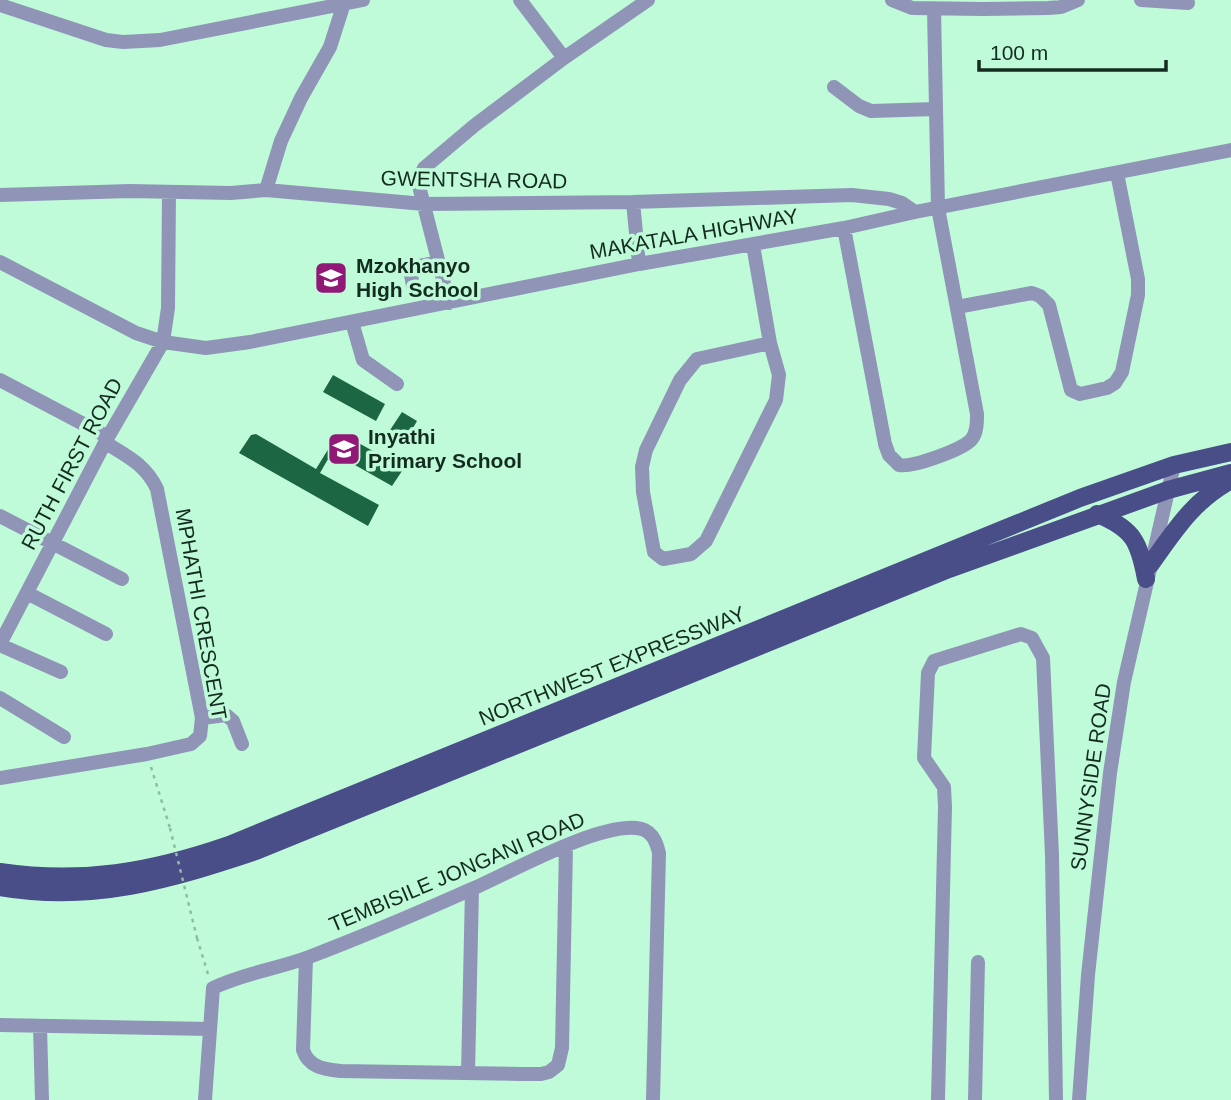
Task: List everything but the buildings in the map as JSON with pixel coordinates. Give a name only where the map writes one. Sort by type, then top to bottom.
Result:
[{"type":"main road","name":"NORTHWEST EXPRESSWAY","points":[[0,872],[36,877],[92,877],[136,872],[229,845],[1080,498],[1174,465],[1231,452]]},
{"type":"main road","name":"NORTHWEST EXPRESSWAY","points":[[0,887],[48,892],[100,892],[148,884],[245,854],[949,569],[1097,514],[1168,490],[1231,473]]},
{"type":"main road","points":[[1148,572],[1186,514],[1198,502],[1231,480]]},
{"type":"main road","points":[[1097,514],[1124,527],[1132,535],[1148,572]]},
{"type":"street","points":[[0,5],[106,40],[137,42],[160,40],[363,0]]},
{"type":"street","points":[[520,0],[564,58]]},
{"type":"street","points":[[449,303],[419,180],[424,168],[475,125],[564,58],[648,0]]},
{"type":"street","points":[[892,0],[912,8],[934,9],[1048,8],[1078,0]]},
{"type":"street","points":[[1141,0],[1188,3]]},
{"type":"street","points":[[266,190],[281,141],[301,97],[330,47],[344,2]]},
{"type":"street","points":[[844,228],[889,455],[899,465],[912,465],[963,446],[975,433],[976,414],[938,208],[934,9]]},
{"type":"street","points":[[834,87],[859,106],[871,111],[936,109]]},
{"type":"street","name":"MAKATALA HIGHWAY","points":[[0,262],[136,334],[163,342],[206,348],[352,322],[639,264],[844,228],[1231,149]]},
{"type":"street","points":[[957,307],[1032,293],[1040,296],[1049,305],[1071,390],[1080,394],[1115,383],[1122,372],[1138,295],[1136,262],[1117,173]]},
{"type":"street","name":"GWENTSHA ROAD","points":[[0,195],[130,191],[231,193],[266,190],[425,204],[633,202],[852,195],[889,199],[902,203],[915,212]]},
{"type":"street","points":[[163,342],[168,308],[169,193]]},
{"type":"street","points":[[633,202],[639,264]]},
{"type":"street","points":[[753,245],[770,343],[779,375],[776,400],[772,413],[706,541],[691,554],[663,559],[654,552],[643,492],[642,467],[646,450],[680,380],[697,359],[770,343]]},
{"type":"street","points":[[413,286],[413,267],[439,262]]},
{"type":"street","points":[[352,322],[363,360],[397,384]]},
{"type":"street","name":"RUTH FIRST ROAD","points":[[0,645],[107,440],[163,342]]},
{"type":"street","name":"MPHATHI CRESCENT","points":[[0,380],[107,440],[147,471],[157,489],[202,718],[202,731],[196,741],[147,754],[0,778]]},
{"type":"street","name":"SUNNYSIDE ROAD","points":[[1079,1100],[1088,975],[1110,773],[1124,682],[1174,465]]},
{"type":"street","points":[[0,516],[122,579]]},
{"type":"street","points":[[27,593],[106,634]]},
{"type":"street","points":[[938,1100],[945,807],[944,787],[924,758],[928,673],[934,661],[1021,634],[1031,639],[1043,658],[1052,828],[1055,1100]]},
{"type":"street","points":[[0,645],[61,672]]},
{"type":"street","points":[[0,698],[64,737]]},
{"type":"street","points":[[202,718],[226,715],[233,721],[242,744]]},
{"type":"street","name":"TEMBISILE JONGANI ROAD","points":[[213,988],[233,978],[306,958],[472,889],[566,846],[607,831],[638,828],[647,831],[657,844],[659,867],[653,1100]]},
{"type":"street","points":[[306,958],[302,1041],[305,1056],[313,1064],[341,1071],[541,1074],[555,1068],[561,1060],[566,846]]},
{"type":"street","points":[[468,1073],[472,889]]},
{"type":"street","points":[[975,1100],[978,962]]},
{"type":"street","points":[[205,1100],[213,988]]},
{"type":"street","points":[[0,1025],[209,1029]]},
{"type":"street","points":[[40,1026],[42,1100]]},
{"type":"path","points":[[147,754],[213,988]]},
{"type":"place","name":"Mzokhanyo High School","points":[[331,278]]},
{"type":"place","name":"Inyathi Primary School","points":[[344,449]]}]
